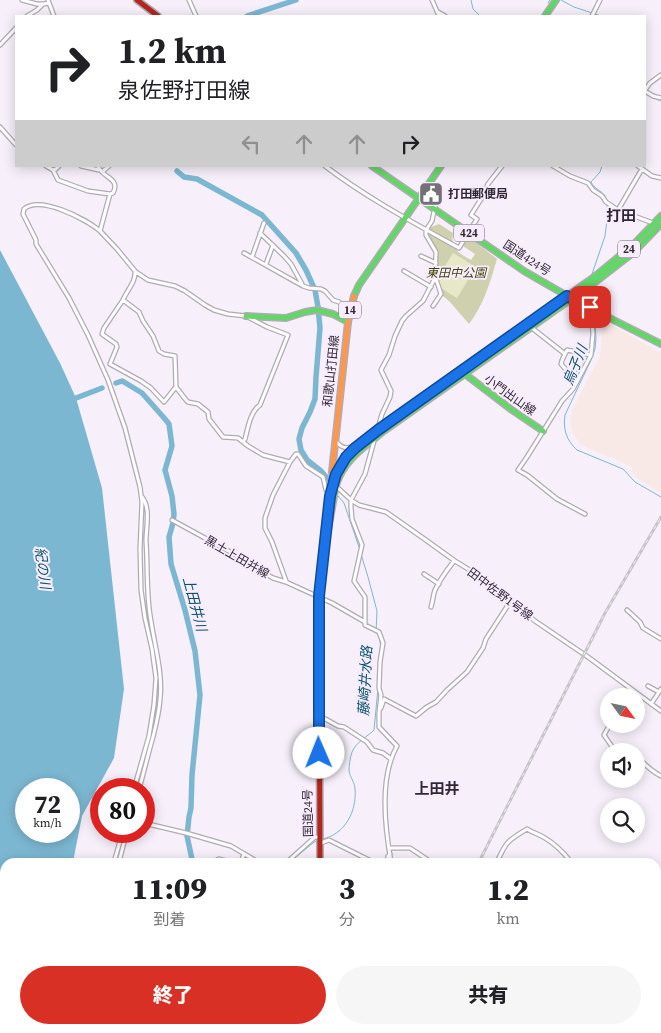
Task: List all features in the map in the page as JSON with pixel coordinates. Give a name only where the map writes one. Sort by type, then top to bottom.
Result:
[{"type":"main road","points":[[137,0],[157,15]]},
{"type":"main road","points":[[546,15],[554,3]]},
{"type":"main road","name":"国道424号","points":[[373,167],[524,271],[661,344]]},
{"type":"main road","name":"和歌山打田線","points":[[335,483],[332,472],[335,441],[348,322],[353,297],[359,285],[440,167]]},
{"type":"main road","name":"国道24号","points":[[320,858],[319,598],[331,495],[346,457],[355,448],[594,280],[660,221]]},
{"type":"main road","name":"国道24号","points":[[375,434],[531,328],[570,297]]},
{"type":"main road","points":[[246,316],[286,318],[304,312],[320,310],[331,312],[348,322]]},
{"type":"main road","name":"小門出山線","points":[[464,374],[543,432]]},
{"type":"main road","name":"国道24号","points":[[324,553],[335,483]]},
{"type":"street","points":[[22,0],[37,4],[49,2],[54,15]]},
{"type":"street","points":[[189,0],[196,15]]},
{"type":"street","points":[[432,0],[438,14]]},
{"type":"street","points":[[593,15],[600,0]]},
{"type":"street","points":[[28,15],[43,4]]},
{"type":"street","points":[[0,45],[15,29]]},
{"type":"street","points":[[646,89],[650,83],[661,75]]},
{"type":"street","points":[[646,92],[661,98]]},
{"type":"street","points":[[0,127],[15,143]]},
{"type":"street","points":[[48,167],[53,170],[58,180],[88,191],[110,194]]},
{"type":"street","points":[[53,170],[58,167]]},
{"type":"street","points":[[86,167],[100,170],[115,183],[115,189],[110,194],[100,231]]},
{"type":"street","points":[[326,167],[346,182],[459,248],[477,220],[471,215],[484,196],[488,184],[501,167]]},
{"type":"street","points":[[555,167],[588,183],[607,203],[618,210],[652,223],[660,221]]},
{"type":"street","points":[[639,167],[652,176],[661,178]]},
{"type":"street","points":[[618,210],[642,170]]},
{"type":"street","points":[[430,182],[436,190],[435,209],[432,221],[426,230],[426,235],[436,252],[436,278],[441,294],[433,306]]},
{"type":"street","points":[[142,778],[157,721],[161,690],[159,664],[150,621],[146,539],[147,510],[125,428],[108,380],[69,298],[36,244],[36,240],[23,214],[24,209],[31,205],[50,206],[79,217],[100,231],[118,249],[135,271],[148,280],[175,286],[214,310],[246,316],[288,335],[243,442]]},
{"type":"street","points":[[252,257],[264,223]]},
{"type":"street","points":[[260,232],[291,264],[303,286]]},
{"type":"street","points":[[266,264],[273,245]]},
{"type":"street","points":[[244,253],[303,286],[325,291],[333,300],[350,309]]},
{"type":"street","points":[[421,256],[436,263]]},
{"type":"street","points":[[135,271],[135,278],[102,334],[116,344],[117,347],[110,364],[141,380],[164,402],[175,388],[177,389]]},
{"type":"street","points":[[404,271],[431,287]]},
{"type":"street","points":[[365,622],[365,598],[354,581],[362,545],[352,519],[351,500],[365,474],[375,434],[390,397],[391,391],[381,370],[402,321],[423,301],[436,278]]},
{"type":"street","points":[[123,300],[139,312],[159,352],[175,356],[175,381],[177,389],[188,402],[195,403],[208,412],[209,419],[223,437],[238,438],[263,454],[290,462]]},
{"type":"street","points":[[577,382],[561,364],[562,359],[567,350],[591,355],[593,309]]},
{"type":"street","points":[[531,328],[565,354]]},
{"type":"street","name":"小門出山線","points":[[543,432],[562,401],[573,389],[591,355]]},
{"type":"street","points":[[572,376],[577,366]]},
{"type":"street","points":[[543,432],[518,470],[557,499],[585,514]]},
{"type":"street","points":[[335,441],[342,447],[347,448],[375,434]]},
{"type":"street","points":[[286,582],[265,528],[264,518],[273,495],[296,454],[299,455],[306,466],[323,477],[326,490],[331,495]]},
{"type":"street","name":"田中佐野1号線","points":[[335,483],[338,489],[358,505],[386,512],[454,561],[480,577],[534,620],[629,688]]},
{"type":"street","points":[[137,778],[149,736],[156,678],[141,590],[142,496]]},
{"type":"street","name":"黒土上田井線","points":[[174,521],[245,560],[248,564],[273,578],[286,582],[342,608],[365,622],[365,625],[379,632],[382,643],[379,713]]},
{"type":"street","points":[[431,607],[434,592],[454,561]]},
{"type":"street","points":[[424,574],[439,584]]},
{"type":"street","points":[[390,858],[385,812],[386,779],[391,759],[397,746],[379,727],[379,713],[384,698],[416,716],[436,702],[446,690],[468,672],[483,648],[486,639],[510,602]]},
{"type":"street","points":[[627,610],[640,622],[643,628],[661,639]]},
{"type":"street","points":[[648,686],[660,691],[651,704]]},
{"type":"street","name":"田中佐野1号線","points":[[645,700],[661,711]]},
{"type":"street","points":[[318,714],[338,726],[344,727],[368,742],[374,750],[383,753],[391,759]]},
{"type":"street","points":[[645,764],[661,776]]},
{"type":"street","points":[[155,826],[187,833],[231,846],[251,858]]},
{"type":"street","points":[[499,858],[510,839],[527,829],[531,833],[543,836],[568,858]]},
{"type":"street","points":[[291,858],[315,837],[320,840],[329,840],[365,858]]},
{"type":"street","points":[[116,858],[122,843]]},
{"type":"street","points":[[120,858],[123,843]]},
{"type":"street","points":[[389,848],[410,848],[425,858]]},
{"type":"street","points":[[242,858],[244,854]]},
{"type":"street","points":[[388,858],[390,854]]},
{"type":"shaded area","points":[[610,324],[661,353],[661,493],[638,479],[632,473],[632,467],[581,445],[573,434],[570,421],[572,410],[600,356],[602,329]]},
{"type":"green space","points":[[439,224],[453,233],[454,247],[459,253],[471,260],[475,254],[463,246],[469,237],[497,259],[483,301],[469,324],[443,296],[441,288],[457,298],[476,267],[453,253],[438,278],[438,252],[428,233],[431,227]]},
{"type":"green space","name":"東田中公園","points":[[453,253],[477,267],[457,298],[441,288],[438,278]]},
{"type":"water","name":"紀の川","points":[[0,250],[60,363],[76,398],[102,488],[124,689],[114,758],[103,778],[90,778],[90,802],[82,816],[80,826],[80,778],[15,778],[15,843],[77,843],[74,858],[0,858]]},
{"type":"waterway","name":"藤崎井水路","points":[[250,15],[296,0]]},
{"type":"waterway","points":[[471,0],[473,9],[479,15]]},
{"type":"waterway","points":[[561,0],[574,7],[598,15]]},
{"type":"waterway","points":[[646,94],[661,101]]},
{"type":"waterway","name":"烏子川","points":[[591,277],[605,236],[607,221],[605,196],[591,182],[600,172],[602,167]]},
{"type":"waterway","name":"藤崎井水路","points":[[177,171],[184,177],[197,179],[262,215],[296,253],[306,270],[315,290],[320,328],[315,399],[299,439],[301,450],[307,460],[328,479]]},
{"type":"waterway","name":"烏子川","points":[[589,291],[588,294],[593,308]]},
{"type":"waterway","name":"烏子川","points":[[594,312],[595,349],[565,415],[564,425],[566,434],[577,450],[623,469],[635,482],[661,497]]},
{"type":"waterway","name":"上田井川","points":[[116,383],[122,381],[142,393],[169,424],[172,446],[165,470],[172,496],[174,514],[169,537],[171,564],[195,651],[200,695],[187,836],[192,858]]},
{"type":"waterway","name":"上田井川","points":[[71,400],[102,388]]},
{"type":"waterway","name":"藤崎井水路","points":[[338,496],[344,503],[360,550]]},
{"type":"waterway","name":"藤崎井水路","points":[[361,554],[377,611],[376,632],[380,639],[379,661]]},
{"type":"waterway","name":"藤崎井水路","points":[[322,839],[337,833],[348,821],[352,813],[355,789],[349,771],[351,756],[356,745],[374,730],[378,688]]},
{"type":"waterway","name":"藤崎井水路","points":[[295,858],[318,840]]},
{"type":"railway","points":[[481,858],[605,613],[661,517]]},
{"type":"traffic: fast","points":[[546,15],[556,0]]},
{"type":"traffic: fast","points":[[373,167],[524,271],[569,297]]},
{"type":"traffic: fast","points":[[354,296],[359,285],[440,167]]},
{"type":"traffic: fast","points":[[400,414],[594,277],[633,245],[661,216]]},
{"type":"traffic: fast","points":[[319,596],[324,553],[336,485],[349,461],[384,431],[594,283],[634,252],[661,224]]},
{"type":"traffic: fast","points":[[572,299],[661,344]]},
{"type":"traffic: fast","points":[[246,316],[286,318],[317,310],[333,314],[348,322]]},
{"type":"traffic: fast","points":[[465,374],[543,431]]},
{"type":"traffic: slow","points":[[336,485],[333,481],[332,472],[348,322],[354,296]]},
{"type":"traffic: jam","points":[[137,0],[157,15]]},
{"type":"traffic: jam","points":[[319,599],[320,858]]},
{"type":"place","name":"打田郵便局","points":[[431,194]]},
{"type":"district","name":"打田","points":[[621,216]]},
{"type":"district","name":"上田井","points":[[437,789]]},
{"type":"route","points":[[319,753],[320,585],[330,496],[333,481],[341,465],[355,448],[378,430],[567,296],[590,307]]}]
